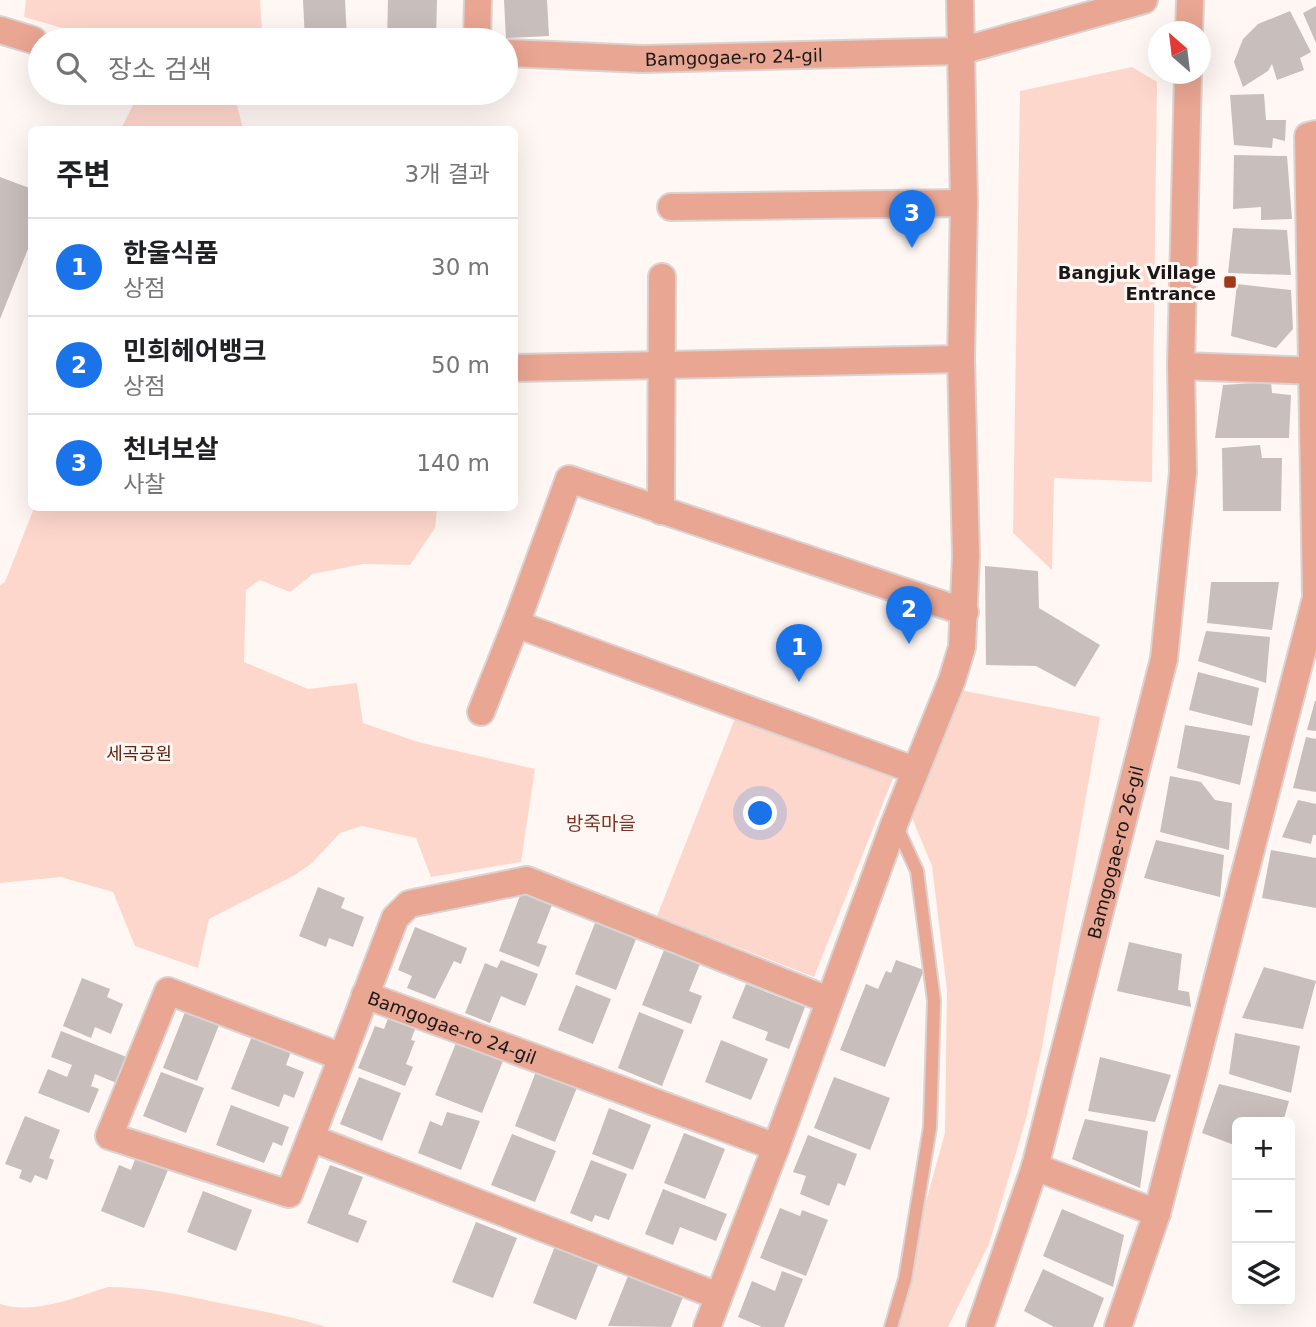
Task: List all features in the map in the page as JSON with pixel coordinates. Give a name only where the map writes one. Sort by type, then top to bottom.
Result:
[{"type":"street","points":[[477,28],[478,0]]},
{"type":"street","points":[[707,1327],[914,771],[952,680],[962,647],[965,612],[961,359],[964,202],[960,0]]},
{"type":"street","name":"Bamgogae-ro 24-gil","points":[[518,54],[642,59],[961,51],[1144,0]]},
{"type":"street","points":[[1189,21],[1190,0]]},
{"type":"street","points":[[0,30],[28,38]]},
{"type":"street","name":"Bamgogae-ro 26-gil","points":[[980,1327],[1035,1167],[1164,659],[1183,472],[1181,366],[1188,84]]},
{"type":"street","points":[[1118,1327],[1157,1213],[1316,596],[1308,136],[1316,134]]},
{"type":"street","points":[[671,207],[964,202]]},
{"type":"street","points":[[661,511],[662,277]]},
{"type":"street","points":[[518,368],[961,359]]},
{"type":"street","points":[[1181,366],[1313,371]]},
{"type":"street","points":[[481,712],[569,480],[965,612]]},
{"type":"street","points":[[516,624],[914,771]]},
{"type":"street","points":[[365,995],[395,918],[409,904],[527,880],[828,1000]]},
{"type":"street","points":[[342,1057],[169,990],[109,1136],[289,1194],[311,1138],[718,1296]]},
{"type":"street","name":"Bamgogae-ro 24-gil","points":[[311,1138],[365,995],[776,1147]]},
{"type":"street","points":[[1035,1167],[1157,1213]]},
{"type":"lane","points":[[891,1327],[905,1279],[930,1127],[934,1001],[917,872],[895,822]]},
{"type":"green space","points":[[26,0],[260,0],[262,28],[62,28],[24,17]]},
{"type":"green space","points":[[1132,67],[1148,77],[1148,84],[1157,84],[1152,482],[1054,478],[1052,570],[1013,533],[1020,91]]},
{"type":"green space","points":[[133,105],[237,105],[242,126],[122,126]]},
{"type":"green space","name":"세곡공원","points":[[33,511],[437,511],[435,528],[410,565],[363,564],[313,574],[290,592],[260,580],[246,590],[244,662],[308,689],[357,683],[363,723],[418,742],[535,769],[521,862],[431,877],[416,838],[362,826],[340,833],[312,863],[295,875],[209,919],[198,968],[135,946],[113,892],[61,877],[0,883],[0,585],[5,582]]},
{"type":"green space","points":[[960,690],[1100,717],[1042,1047],[1026,1119],[989,1244],[948,1327],[891,1327],[945,1133],[947,990],[932,866],[912,818]]},
{"type":"green space","points":[[736,716],[893,778],[814,977],[657,916]]},
{"type":"green space","points":[[108,1287],[178,1294],[326,1327],[0,1327],[0,1304],[13,1307],[41,1306]]},
{"type":"building","points":[[303,0],[345,0],[346,28],[304,28]]},
{"type":"building","points":[[388,0],[437,0],[436,28],[387,28]]},
{"type":"building","points":[[504,0],[547,0],[549,36],[518,37],[518,28],[505,28]]},
{"type":"building","points":[[1316,6],[1316,43],[1303,13]]},
{"type":"building","points":[[1290,11],[1311,52],[1300,58],[1304,70],[1277,80],[1272,64],[1268,71],[1243,87],[1234,62],[1243,39],[1258,24]]},
{"type":"building","points":[[1264,94],[1266,120],[1286,120],[1285,141],[1273,138],[1272,148],[1234,145],[1230,95]]},
{"type":"building","points":[[1234,155],[1287,156],[1292,219],[1261,220],[1261,207],[1233,209]]},
{"type":"building","points":[[0,177],[28,188],[28,249],[0,319]]},
{"type":"building","points":[[1233,228],[1287,230],[1291,275],[1228,273]]},
{"type":"building","points":[[1237,284],[1291,290],[1293,329],[1276,348],[1231,336]]},
{"type":"building","points":[[1271,382],[1272,393],[1291,395],[1289,438],[1215,438],[1223,385]]},
{"type":"building","points":[[1260,445],[1262,458],[1282,458],[1281,511],[1223,511],[1222,448]]},
{"type":"building","points":[[985,566],[1038,571],[1039,608],[1100,645],[1075,687],[1036,666],[986,665]]},
{"type":"building","points":[[1211,582],[1279,582],[1272,630],[1207,623]]},
{"type":"building","points":[[1206,631],[1270,637],[1266,683],[1198,661]]},
{"type":"building","points":[[1198,672],[1259,688],[1252,726],[1189,710]]},
{"type":"building","points":[[1315,701],[1316,731],[1307,730]]},
{"type":"building","points":[[1185,725],[1250,736],[1240,785],[1177,768]]},
{"type":"building","points":[[1306,737],[1316,739],[1316,792],[1293,788]]},
{"type":"building","points":[[1170,776],[1201,782],[1215,800],[1232,803],[1229,850],[1160,832]]},
{"type":"building","points":[[1298,800],[1316,804],[1316,835],[1313,835],[1311,844],[1282,837]]},
{"type":"building","points":[[1156,840],[1224,855],[1220,897],[1144,878]]},
{"type":"building","points":[[1271,850],[1316,858],[1316,908],[1262,898]]},
{"type":"building","points":[[318,887],[345,898],[341,908],[364,917],[353,947],[329,938],[326,947],[299,936]]},
{"type":"building","points":[[521,893],[552,905],[537,943],[547,946],[539,967],[499,951]]},
{"type":"building","points":[[597,918],[638,934],[616,990],[575,974]]},
{"type":"building","points":[[415,927],[467,948],[461,964],[454,961],[435,999],[407,988],[412,976],[398,970]]},
{"type":"building","points":[[1129,942],[1182,954],[1178,990],[1189,992],[1191,1007],[1117,991]]},
{"type":"building","points":[[666,945],[702,959],[689,991],[702,996],[691,1024],[642,1005]]},
{"type":"building","points":[[501,960],[538,974],[525,1006],[501,996],[490,1023],[465,1013],[485,963],[497,968]]},
{"type":"building","points":[[896,960],[924,970],[885,1067],[840,1050],[866,984],[878,989],[886,971],[891,973]]},
{"type":"building","points":[[1264,967],[1316,981],[1303,1029],[1242,1018]]},
{"type":"building","points":[[82,978],[110,989],[107,997],[123,1004],[111,1034],[95,1027],[91,1038],[63,1026]]},
{"type":"building","points":[[746,984],[805,1007],[789,1049],[765,1040],[768,1032],[732,1018]]},
{"type":"building","points":[[576,985],[611,999],[593,1044],[558,1030]]},
{"type":"building","points":[[185,1012],[219,1025],[197,1081],[163,1068]]},
{"type":"building","points":[[639,1012],[684,1030],[662,1086],[618,1068]]},
{"type":"building","points":[[389,1016],[416,1026],[411,1040],[415,1041],[406,1064],[413,1067],[405,1086],[358,1068],[375,1026],[384,1029]]},
{"type":"building","points":[[61,1031],[129,1058],[119,1084],[95,1074],[91,1086],[99,1089],[89,1113],[38,1093],[48,1069],[67,1077],[72,1065],[51,1057]]},
{"type":"building","points":[[254,1031],[293,1046],[286,1065],[304,1072],[294,1098],[284,1094],[279,1107],[231,1089]]},
{"type":"building","points":[[1235,1033],[1300,1046],[1291,1093],[1229,1074]]},
{"type":"building","points":[[458,1038],[505,1056],[482,1113],[435,1095]]},
{"type":"building","points":[[721,1040],[768,1059],[751,1100],[705,1082]]},
{"type":"building","points":[[1100,1057],[1171,1075],[1155,1122],[1088,1111]]},
{"type":"building","points":[[537,1069],[578,1085],[555,1142],[515,1126]]},
{"type":"building","points":[[161,1072],[204,1088],[186,1133],[143,1116]]},
{"type":"building","points":[[359,1077],[401,1093],[382,1141],[340,1124]]},
{"type":"building","points":[[834,1077],[890,1098],[870,1150],[814,1128]]},
{"type":"building","points":[[1219,1084],[1289,1101],[1284,1117],[1232,1117],[1232,1144],[1202,1133]]},
{"type":"building","points":[[231,1105],[289,1127],[282,1146],[273,1142],[264,1163],[216,1145]]},
{"type":"building","points":[[609,1108],[651,1125],[633,1170],[592,1154]]},
{"type":"building","points":[[447,1112],[480,1121],[461,1170],[418,1153],[430,1121],[442,1126]]},
{"type":"building","points":[[25,1116],[60,1130],[49,1158],[54,1160],[47,1180],[35,1175],[31,1183],[19,1178],[22,1170],[5,1164]]},
{"type":"building","points":[[1085,1119],[1148,1131],[1140,1188],[1072,1159]]},
{"type":"building","points":[[684,1133],[725,1149],[705,1199],[664,1183]]},
{"type":"building","points":[[512,1134],[556,1151],[535,1202],[491,1185]]},
{"type":"building","points":[[808,1135],[857,1154],[845,1186],[838,1183],[829,1206],[800,1194],[806,1176],[793,1172]]},
{"type":"building","points":[[136,1157],[168,1170],[144,1228],[101,1211],[119,1165],[131,1170]]},
{"type":"building","points":[[591,1160],[627,1174],[609,1220],[595,1215],[592,1222],[570,1213]]},
{"type":"building","points":[[330,1165],[363,1177],[348,1214],[367,1221],[358,1243],[307,1223]]},
{"type":"building","points":[[663,1189],[727,1214],[716,1241],[680,1227],[673,1245],[645,1234]]},
{"type":"building","points":[[203,1191],[252,1210],[236,1251],[187,1232]]},
{"type":"building","points":[[780,1208],[800,1216],[802,1210],[828,1220],[806,1276],[760,1258]]},
{"type":"building","points":[[1062,1209],[1124,1235],[1113,1287],[1043,1256]]},
{"type":"building","points":[[476,1222],[517,1238],[493,1298],[452,1282]]},
{"type":"building","points":[[555,1246],[599,1263],[576,1320],[533,1303]]},
{"type":"building","points":[[1043,1269],[1104,1298],[1093,1327],[1054,1327],[1024,1311]]},
{"type":"building","points":[[782,1271],[803,1279],[784,1327],[762,1327],[738,1317],[752,1281],[775,1291]]},
{"type":"building","points":[[628,1276],[683,1297],[671,1327],[608,1326]]},
{"type":"place","name":"천녀보살","points":[[912,248]]},
{"type":"place","name":"Bangjuk Village Entrance","points":[[1230,282]]},
{"type":"place","name":"민희헤어뱅크","points":[[909,644]]},
{"type":"place","name":"한울식품","points":[[799,682]]},
{"type":"district","name":"방죽마을","points":[[601,823]]}]
